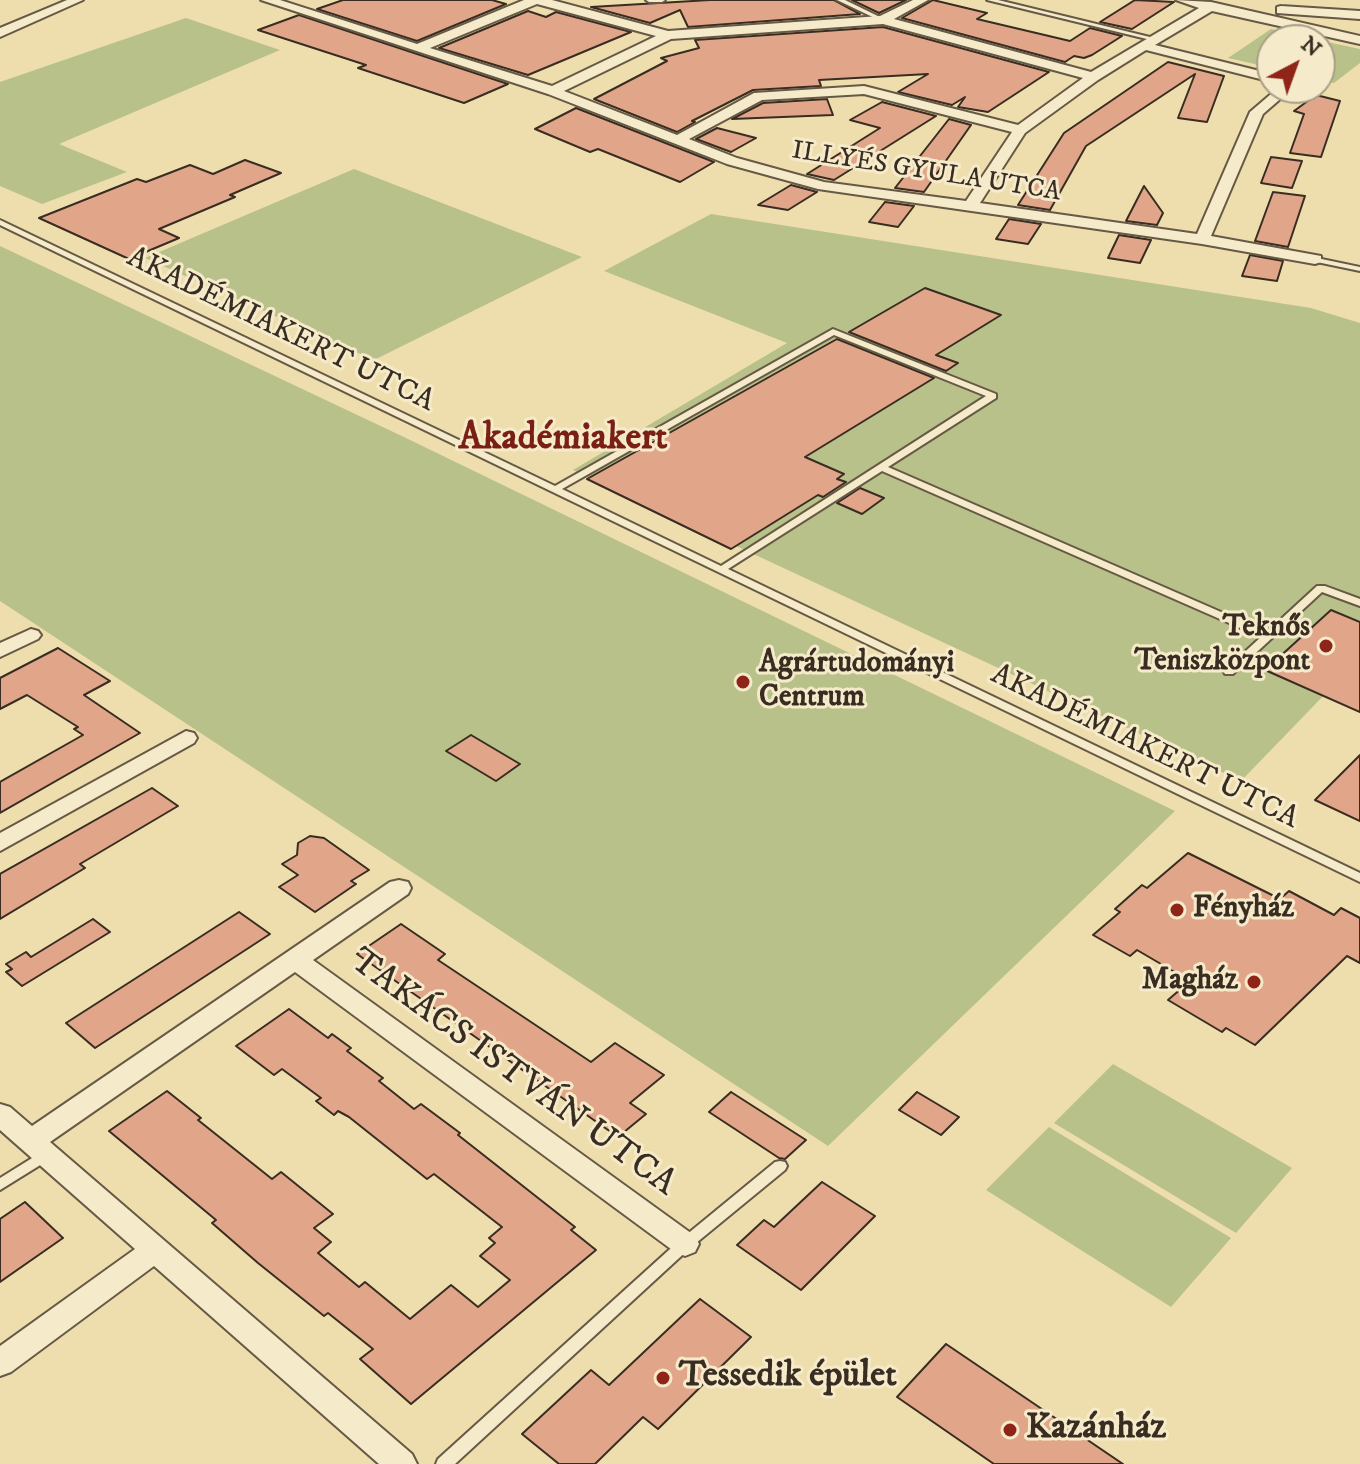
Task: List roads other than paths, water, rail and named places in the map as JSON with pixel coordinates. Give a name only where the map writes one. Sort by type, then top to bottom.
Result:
[{"type":"street","points":[[4,29],[77,0]]},
{"type":"street","name":"ILLYÉS GYULA UTCA","points":[[267,0],[553,91],[732,161],[823,186],[1202,239],[1315,259]]},
{"type":"street","points":[[286,6],[303,0]]},
{"type":"street","points":[[418,48],[537,0],[668,35],[883,20],[1093,77]]},
{"type":"street","points":[[883,20],[922,0]]},
{"type":"street","points":[[1182,0],[1360,40]]},
{"type":"street","points":[[1267,19],[1281,5],[1360,15]]},
{"type":"street","points":[[970,207],[1020,130],[1093,77],[1211,6]]},
{"type":"street","points":[[553,91],[668,35]]},
{"type":"street","points":[[1149,43],[1256,73]]},
{"type":"street","points":[[676,141],[759,96],[864,90],[1020,130]]},
{"type":"street","points":[[1202,239],[1257,112],[1267,104]]},
{"type":"street","points":[[0,651],[31,635]]},
{"type":"street","points":[[0,843],[186,738]]},
{"type":"street","name":"TAKÁCS ISTVÁN UTCA","points":[[38,1148],[399,888]]},
{"type":"street","name":"TAKÁCS ISTVÁN UTCA","points":[[297,961],[685,1244]]},
{"type":"street","points":[[0,1114],[401,1464]]},
{"type":"street","points":[[0,1363],[155,1250]]},
{"type":"lane","points":[[649,0],[662,0]]},
{"type":"lane","points":[[840,0],[883,20]]},
{"type":"lane","points":[[990,0],[1149,43]]},
{"type":"lane","name":"AKADÉMIAKERT UTCA","points":[[0,222],[1360,878]]},
{"type":"lane","points":[[1315,259],[1360,269]]},
{"type":"lane","points":[[554,490],[833,332],[993,396],[722,569]]},
{"type":"lane","points":[[880,467],[1268,636]]},
{"type":"lane","points":[[1229,672],[1321,588],[1360,603]]},
{"type":"lane","points":[[0,1185],[38,1148]]},
{"type":"lane","points":[[444,1464],[685,1244],[780,1166]]},
{"type":"place","name":"Teknős Teniszközpont","points":[[1326,646]]},
{"type":"place","name":"Agrártudományi Centrum","points":[[743,682]]},
{"type":"place","name":"Fényház","points":[[1177,910]]},
{"type":"place","name":"Magház","points":[[1254,982]]},
{"type":"place","name":"Tessedik épület","points":[[663,1378]]},
{"type":"place","name":"Kazánház","points":[[1010,1430]]},
{"type":"district","name":"Akadémiakert","points":[[563,440]]}]
